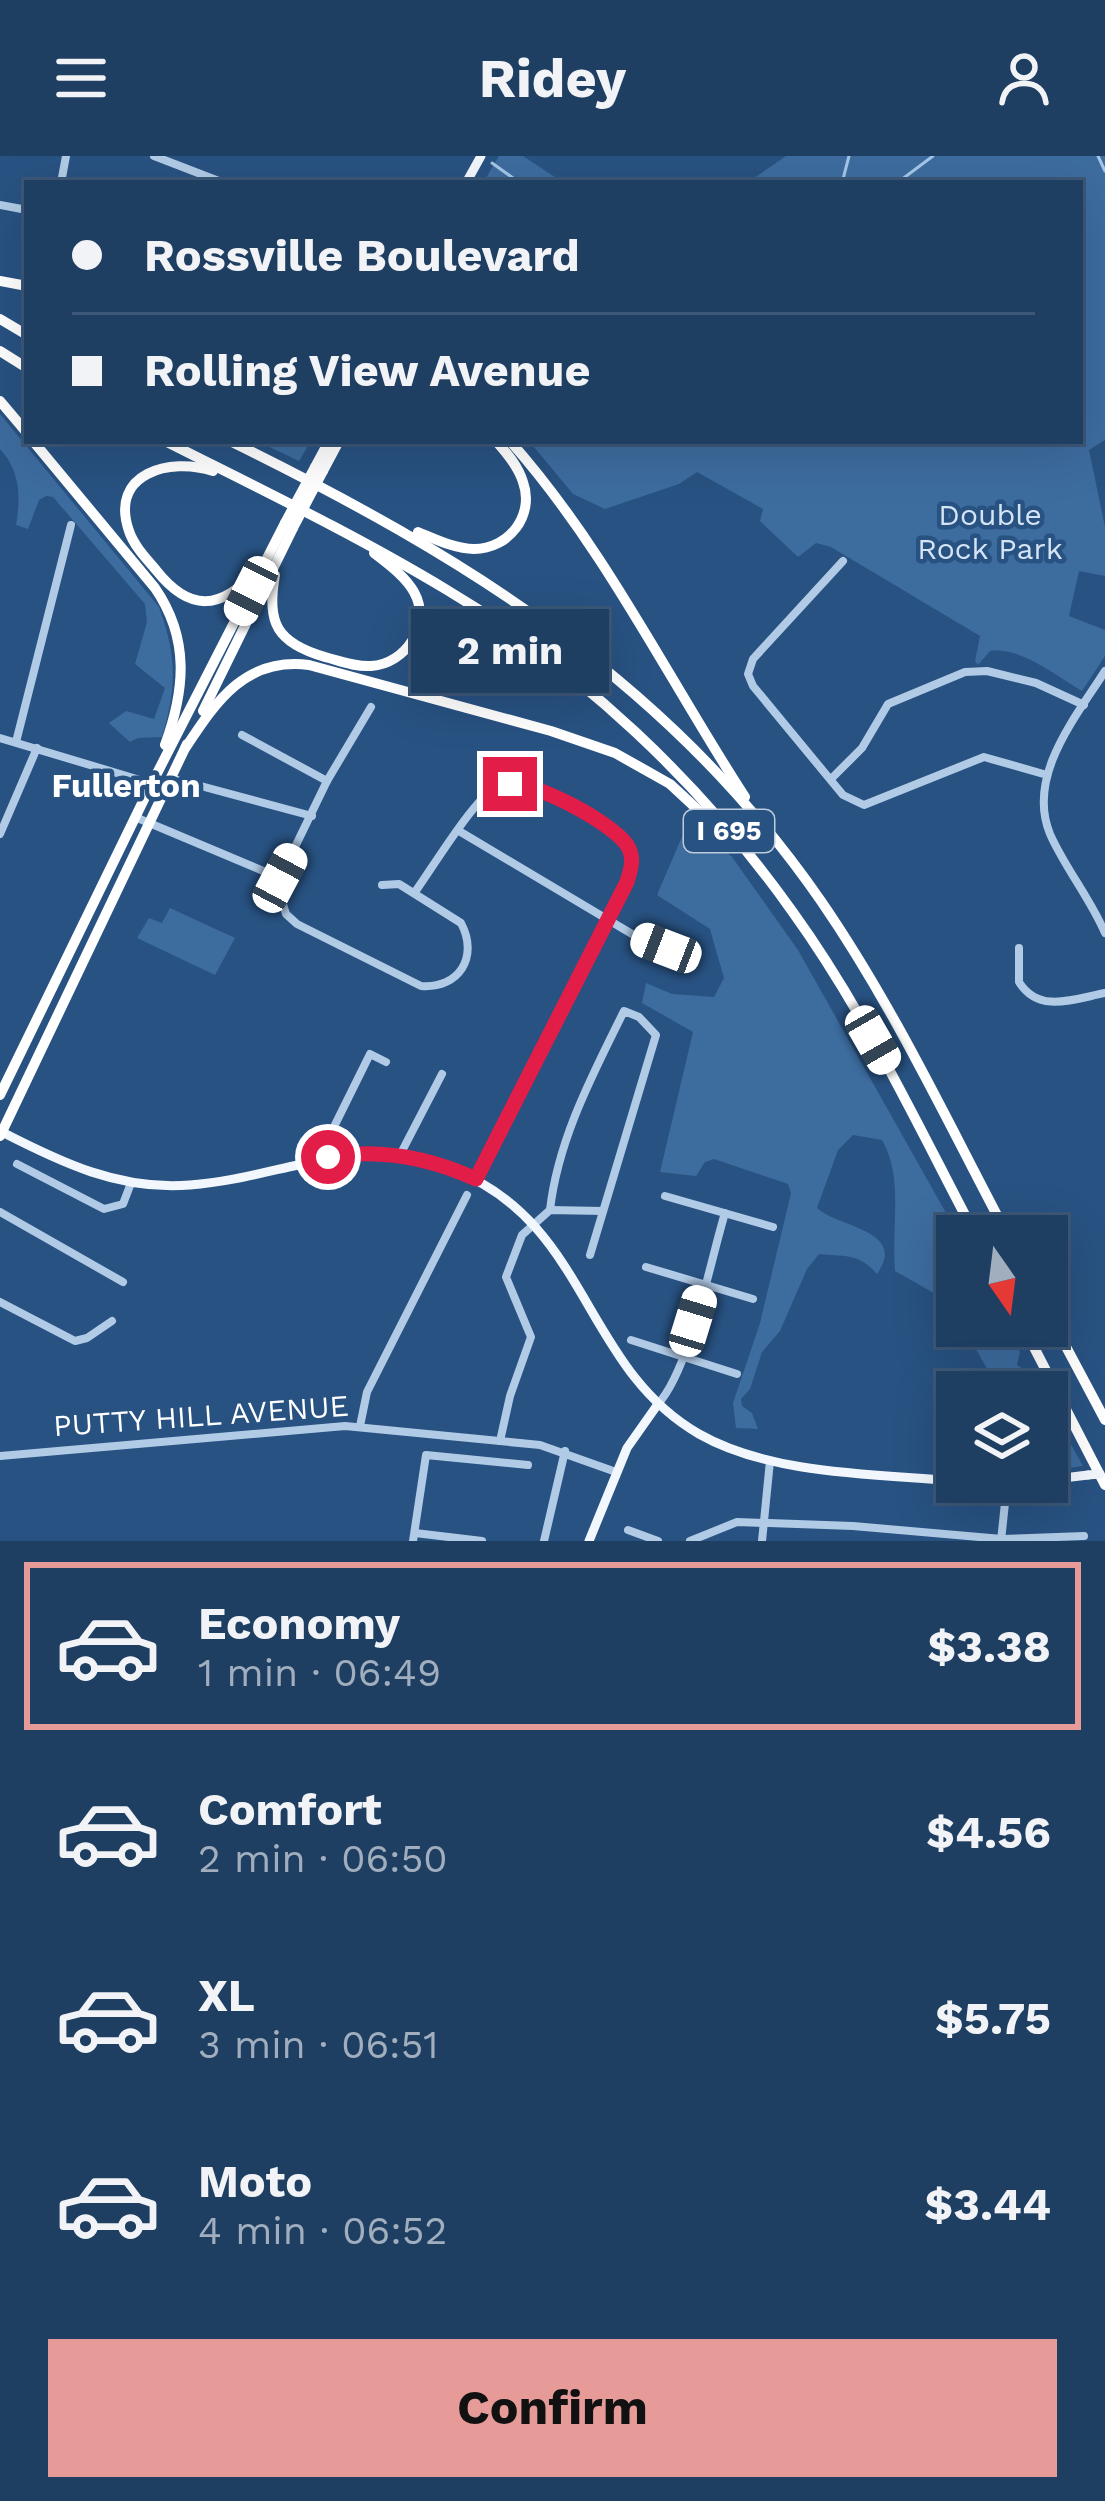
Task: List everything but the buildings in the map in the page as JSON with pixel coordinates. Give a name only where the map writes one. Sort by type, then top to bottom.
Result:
[{"type":"highway","points":[[0,401],[24,430]]},
{"type":"highway","points":[[35,444],[155,588],[173,622],[183,663],[181,693],[149,789]]},
{"type":"highway","name":"I 695","points":[[171,444],[358,539],[485,613],[622,720],[717,817],[824,956],[965,1215]]},
{"type":"highway","name":"I 695","points":[[236,444],[464,566],[576,644],[676,731],[763,825],[818,897],[880,994],[997,1215]]},
{"type":"highway","points":[[248,444],[280,466]]},
{"type":"highway","points":[[319,469],[328,444]]},
{"type":"highway","points":[[1,1133],[289,525],[337,444]]},
{"type":"highway","points":[[369,512],[458,547],[484,548],[502,542],[521,521],[526,490],[498,444]]},
{"type":"highway","points":[[513,444],[561,502],[604,565],[695,721],[763,825]]},
{"type":"highway","points":[[258,486],[202,467],[165,465],[147,473],[132,490],[127,522],[136,547],[169,586],[197,601],[216,601],[233,594],[273,558]]},
{"type":"highway","points":[[273,558],[271,603],[284,637],[307,652],[359,666],[380,665],[395,659],[413,641],[419,607],[405,580],[358,539]]},
{"type":"highway","points":[[0,1095],[149,789],[273,558]]},
{"type":"highway","points":[[186,747],[229,688],[252,673],[288,664],[324,668],[572,738],[638,764],[687,797],[764,879],[824,956]]},
{"type":"highway","points":[[1034,1347],[1105,1485]]},
{"type":"highway","points":[[1066,1347],[1105,1420]]},
{"type":"main road","points":[[1,1133],[77,1168],[131,1184],[206,1183],[328,1157],[370,1153],[438,1164],[476,1179],[534,1223],[556,1250],[615,1352],[658,1404],[702,1436],[770,1461],[936,1479]]},
{"type":"main road","points":[[589,1541],[632,1439],[658,1404]]},
{"type":"main road","points":[[1068,1477],[1105,1473]]},
{"type":"street","points":[[154,156],[216,180]]},
{"type":"street","points":[[16,742],[71,525]]},
{"type":"street","points":[[843,560],[753,658],[748,671],[753,686],[850,801],[862,806],[984,757],[1047,775]]},
{"type":"street","points":[[1105,670],[1047,775],[1043,803],[1049,830],[1105,933]]},
{"type":"street","points":[[831,779],[862,748],[888,704],[965,672],[987,671],[1036,683],[1084,705]]},
{"type":"street","points":[[371,706],[327,781],[280,878],[281,903],[298,924],[421,986],[443,985],[457,977],[465,964],[466,934],[457,920],[399,884],[382,885]]},
{"type":"street","points":[[242,735],[327,781]]},
{"type":"street","points":[[0,738],[140,780],[149,789]]},
{"type":"street","points":[[0,833],[37,748]]},
{"type":"street","points":[[171,778],[312,817]]},
{"type":"street","points":[[415,892],[492,790],[516,783],[542,790],[603,826],[627,846],[632,860],[627,882],[476,1179]]},
{"type":"street","points":[[135,817],[280,878]]},
{"type":"street","points":[[459,832],[607,920],[666,948]]},
{"type":"street","points":[[1019,948],[1019,982],[1038,1000],[1052,1003],[1105,993]]},
{"type":"street","points":[[550,1210],[553,1180],[569,1135],[624,1011],[639,1017],[656,1035],[590,1256]]},
{"type":"street","points":[[328,1157],[326,1143],[370,1054],[386,1062]]},
{"type":"street","points":[[400,1156],[442,1074]]},
{"type":"street","points":[[17,1164],[104,1209],[123,1204],[131,1184]]},
{"type":"street","points":[[360,1426],[367,1392],[467,1195]]},
{"type":"street","points":[[665,1196],[772,1227]]},
{"type":"street","points":[[500,1441],[531,1337],[508,1285],[507,1267],[522,1235],[550,1210],[603,1210]]},
{"type":"street","points":[[0,1212],[123,1282]]},
{"type":"street","points":[[658,1404],[672,1386],[725,1213]]},
{"type":"street","points":[[646,1267],[752,1300]]},
{"type":"street","points":[[0,1302],[71,1341],[83,1341],[112,1321]]},
{"type":"street","points":[[631,1340],[737,1374]]},
{"type":"street","name":"PUTTY HILL AVENUE","points":[[0,1456],[313,1426],[360,1426],[565,1451],[616,1472]]},
{"type":"street","points":[[461,1458],[464,1438]]},
{"type":"street","points":[[544,1541],[565,1451]]},
{"type":"street","points":[[482,1541],[414,1537],[426,1455],[528,1466]]},
{"type":"street","points":[[762,1541],[770,1461]]},
{"type":"street","points":[[1002,1540],[1005,1503]]},
{"type":"street","points":[[690,1541],[732,1522],[871,1528],[944,1539],[1084,1536]]},
{"type":"street","points":[[628,1530],[658,1541]]},
{"type":"green space","points":[[499,156],[523,156],[559,180],[485,180]]},
{"type":"green space","name":"Double Rock Park","points":[[786,156],[1105,156],[1105,440],[1089,450],[1105,527],[1105,576],[1079,571],[1069,616],[1105,630],[1105,656],[1082,691],[1014,653],[990,651],[978,665],[980,636],[831,547],[816,543],[798,557],[760,521],[763,509],[697,472],[679,484],[605,509],[573,494],[531,444],[1083,444],[1083,180],[751,180]]},
{"type":"green space","points":[[0,414],[159,607],[173,672],[162,737],[130,742],[109,723],[126,711],[154,719],[165,688],[135,664],[147,622],[145,604],[53,497],[39,500],[28,529],[16,525],[17,484],[0,449]]},
{"type":"green space","points":[[263,444],[309,444],[299,461]]},
{"type":"green space","points":[[690,818],[732,857],[798,950],[947,1215],[936,1215],[936,1294],[895,1271],[895,1187],[882,1140],[853,1135],[838,1150],[817,1208],[877,1239],[884,1248],[884,1259],[877,1274],[857,1259],[819,1254],[807,1269],[780,1331],[762,1352],[750,1389],[741,1399],[758,1429],[736,1428],[733,1403],[760,1323],[791,1193],[788,1184],[714,1159],[705,1162],[696,1176],[660,1172],[693,1032],[642,1003],[646,983],[672,994],[714,997],[724,978],[710,929],[657,895]]},
{"type":"green space","points":[[170,908],[235,938],[215,975],[137,938],[149,918],[162,923]]},
{"type":"green space","points":[[975,1347],[1017,1347],[1017,1365],[1026,1371],[988,1371]]},
{"type":"green space","points":[[1068,1439],[1083,1466],[1068,1468]]},
{"type":"waterway","points":[[843,180],[849,156]]},
{"type":"waterway","points":[[901,180],[933,156]]},
{"type":"waterway","points":[[1098,156],[1105,171]]},
{"type":"waterway","points":[[492,163],[516,180]]},
{"type":"district","name":"Fullerton","points":[[126,785]]},
{"type":"route","points":[[328,1157],[370,1153],[415,1158],[476,1179],[627,882],[632,860],[616,835],[542,790],[510,784]]}]
